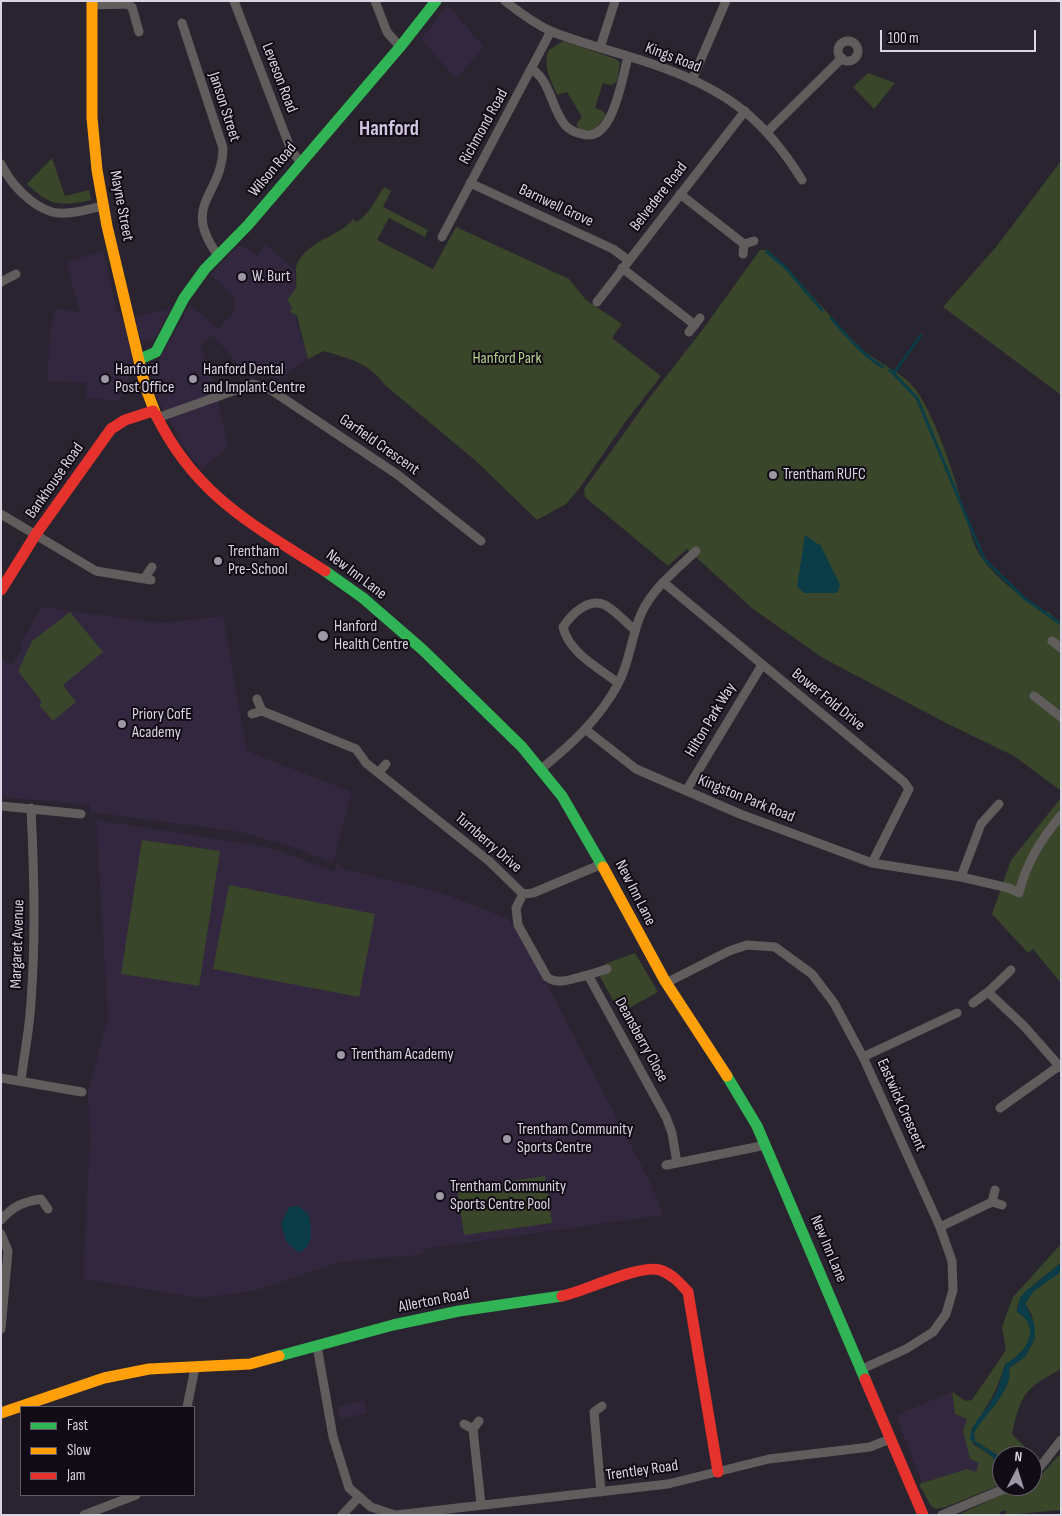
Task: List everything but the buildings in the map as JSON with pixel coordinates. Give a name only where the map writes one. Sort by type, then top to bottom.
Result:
[{"type":"street","name":"Leveson Road","points":[[234,1],[291,150],[301,163]]},
{"type":"street","points":[[375,1],[387,32],[400,47]]},
{"type":"street","name":"Wilson Road","points":[[140,359],[152,355],[160,348],[184,298],[217,254],[248,226],[400,47],[436,1]]},
{"type":"street","name":"Kings Road","points":[[505,1],[551,32],[660,66],[719,94],[745,111],[768,131],[802,180]]},
{"type":"street","points":[[600,48],[615,1]]},
{"type":"street","points":[[692,80],[726,1]]},
{"type":"street","points":[[92,3],[127,4],[132,7],[139,32]]},
{"type":"street","name":"Mayne Street","points":[[92,3],[92,118],[103,206],[140,359],[143,384],[155,415]]},
{"type":"street","name":"Janson Street","points":[[182,23],[223,148],[223,163],[202,208],[205,237],[217,254]]},
{"type":"street","name":"Richmond Road","points":[[442,237],[551,32]]},
{"type":"street","points":[[532,69],[540,75],[565,124],[575,132],[586,136],[597,134],[604,129],[610,120],[628,57]]},
{"type":"street","points":[[768,131],[842,58]]},
{"type":"street","name":"Belvedere Road","points":[[596,302],[745,111]]},
{"type":"street","points":[[1,164],[14,185],[32,202],[53,212],[72,212],[103,206]]},
{"type":"street","name":"Barnwell Grove","points":[[470,183],[613,249],[628,260]]},
{"type":"street","points":[[680,194],[744,249],[754,241]]},
{"type":"street","points":[[622,268],[695,325]]},
{"type":"street","points":[[1,282],[16,274]]},
{"type":"street","name":"Garfield Crescent","points":[[155,415],[253,384],[271,390],[398,474],[481,541]]},
{"type":"street","name":"Bankhouse Road","points":[[1,590],[36,534],[111,429],[125,420],[155,415]]},
{"type":"street","name":"New Inn Lane","points":[[155,415],[178,455],[194,475],[217,498],[260,531],[344,583],[425,652],[541,769],[579,822],[628,918],[666,983],[739,1093],[766,1145],[923,1515]]},
{"type":"street","points":[[1,514],[96,572],[148,580],[152,567]]},
{"type":"street","points":[[541,769],[572,743],[585,729],[618,683],[641,613],[663,582],[696,551]]},
{"type":"street","name":"Bower Fold Drive","points":[[663,582],[904,782],[909,789],[872,863]]},
{"type":"street","points":[[618,683],[572,647],[565,636],[564,627],[577,610],[592,604],[604,604],[635,630]]},
{"type":"street","points":[[1052,641],[1061,648]]},
{"type":"street","name":"Hilton Park Way","points":[[686,791],[762,665]]},
{"type":"street","points":[[1034,696],[1061,717]]},
{"type":"street","points":[[252,714],[262,711],[257,699]]},
{"type":"street","name":"Turnberry Drive","points":[[262,711],[356,749],[366,764],[489,860],[523,894],[532,893],[602,864]]},
{"type":"street","name":"Kingston Park Road","points":[[585,729],[636,769],[686,791],[872,863],[961,877],[1008,888],[1019,893],[1024,871],[1039,842],[1061,815]]},
{"type":"street","points":[[378,773],[386,764]]},
{"type":"street","points":[[961,877],[981,824],[999,804]]},
{"type":"street","points":[[1,806],[81,814]]},
{"type":"street","name":"Margaret Avenue","points":[[21,1081],[31,1003],[34,937],[35,896],[31,808]]},
{"type":"street","points":[[523,894],[516,908],[518,925],[546,977],[553,981],[561,982],[607,969]]},
{"type":"street","name":"Eastwick Crescent","points":[[666,983],[729,951],[747,945],[775,947],[812,974],[834,1003],[863,1056],[940,1227],[952,1260],[953,1290],[946,1314],[933,1332],[906,1349],[862,1369]]},
{"type":"street","points":[[974,1003],[1011,970]]},
{"type":"street","name":"Deansberry Close","points":[[588,975],[666,1117],[672,1133],[677,1163]]},
{"type":"street","points":[[988,992],[1024,1026],[1060,1067],[1000,1108]]},
{"type":"street","points":[[863,1056],[957,1014]]},
{"type":"street","points":[[1,1078],[82,1092]]},
{"type":"street","points":[[1012,1099],[1017,1108]]},
{"type":"street","points":[[666,1165],[766,1145]]},
{"type":"street","points":[[992,1202],[996,1190]]},
{"type":"street","points":[[1,1220],[16,1205],[42,1194],[48,1209]]},
{"type":"street","points":[[940,1227],[992,1202],[1002,1205]]},
{"type":"street","points":[[1,1234],[8,1251],[1,1329]]},
{"type":"street","name":"Allerton Road","points":[[22,1406],[104,1378],[149,1368],[195,1368],[250,1364],[459,1311],[564,1296],[645,1269],[660,1270],[676,1279],[688,1292],[718,1472]]},
{"type":"street","name":"Trentley Road","points":[[317,1346],[333,1437],[349,1488],[358,1498],[375,1510],[395,1515],[668,1484],[768,1460],[870,1447],[890,1439]]},
{"type":"street","points":[[187,1406],[195,1368]]},
{"type":"street","points":[[602,1406],[590,1411],[602,1492]]},
{"type":"street","name":"Allerton Road","points":[[1,1413],[20,1407]]},
{"type":"street","points":[[479,1421],[473,1429],[481,1504]]},
{"type":"street","points":[[464,1424],[473,1429]]},
{"type":"street","points":[[1042,1464],[1061,1440]]},
{"type":"street","points":[[942,1515],[992,1494]]},
{"type":"street","points":[[84,1515],[133,1496]]},
{"type":"street","points":[[342,1515],[358,1498]]},
{"type":"shaded area","points":[[448,5],[484,47],[456,79],[421,39]]},
{"type":"shaded area","points":[[266,244],[295,270],[296,288],[293,307],[308,359],[279,379],[243,370],[213,335],[201,345],[216,390],[228,447],[201,470],[182,444],[159,402],[153,384],[153,370],[190,305],[219,329],[234,311],[235,299],[211,274],[236,247],[247,248],[257,256]]},
{"type":"shaded area","points":[[103,251],[116,306],[128,334],[132,354],[130,377],[126,387],[122,387],[120,401],[86,398],[87,383],[47,381],[50,334],[55,308],[80,312],[66,262]]},
{"type":"shaded area","points":[[172,306],[156,337],[150,341],[143,340],[139,336],[135,316],[165,310]]},
{"type":"shaded area","name":"Priory CofE Academy","points":[[42,607],[160,623],[223,616],[247,751],[352,792],[333,863],[289,846],[241,832],[90,812],[90,805],[1,797],[1,658],[12,665],[23,648],[19,645]]},
{"type":"shaded area","name":"Trentham Academy","points":[[96,820],[268,847],[334,871],[336,864],[344,869],[440,892],[509,919],[546,982],[652,1186],[663,1215],[423,1249],[424,1253],[418,1255],[340,1262],[254,1291],[201,1298],[83,1279],[90,1140],[88,1092],[108,1017]]},
{"type":"shaded area","points":[[952,1392],[955,1414],[967,1419],[963,1431],[970,1459],[979,1463],[977,1473],[967,1469],[922,1483],[896,1415]]},
{"type":"shaded area","points":[[364,1401],[367,1413],[340,1419],[338,1407]]},
{"type":"green space","points":[[563,41],[616,59],[620,63],[617,81],[612,85],[603,83],[595,108],[603,111],[606,116],[594,130],[582,130],[577,127],[577,123],[582,117],[567,92],[557,95],[550,78],[546,61],[549,50]]},
{"type":"green space","points":[[868,73],[895,83],[874,109],[853,87]]},
{"type":"green space","points":[[52,158],[65,196],[89,190],[91,200],[71,204],[56,203],[42,197],[27,184]]},
{"type":"green space","points":[[1061,161],[1061,395],[943,307],[996,247]]},
{"type":"green space","name":"Hanford Park","points":[[384,187],[391,191],[383,207],[428,230],[425,237],[389,218],[377,240],[433,269],[456,227],[569,279],[586,300],[622,324],[612,338],[661,376],[626,421],[579,489],[566,504],[537,520],[476,461],[365,366],[324,351],[308,359],[297,316],[290,312],[292,307],[287,300],[296,287],[297,263],[312,246],[341,230],[353,219],[357,222],[362,218]]},
{"type":"green space","name":"Trentham RUFC","points":[[760,250],[768,250],[862,349],[905,378],[916,390],[930,415],[943,446],[973,541],[980,556],[996,574],[1026,600],[1045,614],[1048,611],[1061,624],[1061,791],[1014,756],[946,723],[823,658],[753,609],[687,549],[668,566],[585,497],[584,489]]},
{"type":"green space","points":[[70,612],[103,652],[63,685],[76,702],[53,721],[39,705],[42,702],[18,671],[32,641]]},
{"type":"green space","points":[[1061,798],[1061,983],[1033,949],[1028,953],[992,914],[1011,860]]},
{"type":"green space","points":[[142,840],[220,851],[199,986],[121,974]]},
{"type":"green space","points":[[229,885],[375,914],[359,997],[213,969]]},
{"type":"green space","points":[[635,953],[658,992],[620,1013],[599,975],[608,972],[605,964]]},
{"type":"green space","points":[[545,1176],[552,1223],[464,1235],[457,1189]]},
{"type":"green space","points":[[1061,1244],[1060,1263],[1033,1285],[1021,1298],[1018,1305],[1017,1312],[1025,1318],[1029,1325],[1029,1340],[1013,1360],[1005,1364],[991,1398],[971,1430],[973,1444],[992,1456],[992,1488],[946,1507],[936,1509],[931,1506],[919,1484],[967,1469],[976,1472],[979,1463],[970,1459],[963,1431],[967,1419],[955,1414],[952,1392],[966,1401],[972,1400],[1006,1350],[1002,1327],[1013,1297]]},
{"type":"green space","points":[[1061,1271],[1061,1369],[1039,1382],[1026,1394],[1022,1401],[1012,1434],[1024,1446],[992,1446],[992,1452],[975,1441],[974,1433],[1007,1385],[1009,1368],[1025,1357],[1035,1338],[1032,1315],[1025,1303],[1034,1291]]},
{"type":"green space","points":[[1061,1453],[1061,1510],[1006,1515],[1006,1510],[1000,1512],[1000,1515],[958,1515],[999,1496],[1042,1496],[1042,1474]]},
{"type":"water","points":[[805,535],[821,546],[840,585],[837,593],[804,593],[797,587]]},
{"type":"water","points":[[299,1206],[309,1215],[311,1237],[308,1246],[299,1253],[286,1241],[281,1224],[289,1207]]},
{"type":"water","points":[[1061,1263],[1061,1271],[1034,1291],[1025,1303],[1034,1323],[1035,1338],[1025,1357],[1009,1368],[1007,1385],[974,1433],[975,1441],[992,1452],[992,1456],[970,1440],[971,1434],[975,1424],[994,1396],[1005,1364],[1019,1354],[1029,1340],[1029,1325],[1025,1318],[1017,1312],[1020,1297]]},
{"type":"waterway","points":[[767,252],[786,268],[822,310]]},
{"type":"waterway","points":[[831,318],[862,351],[883,367]]},
{"type":"waterway","points":[[894,373],[921,335]]},
{"type":"waterway","points":[[890,370],[917,398],[984,559],[1024,598],[1061,624]]},
{"type":"traffic: fast","points":[[140,359],[156,352],[184,298],[205,269],[248,225],[400,47],[436,1]]},
{"type":"traffic: fast","points":[[325,571],[363,598],[423,650],[522,747],[562,796],[603,867]]},
{"type":"traffic: fast","points":[[727,1076],[757,1126],[865,1379]]},
{"type":"traffic: fast","points":[[279,1356],[393,1325],[459,1311],[562,1296]]},
{"type":"traffic: slow","points":[[92,1],[92,118],[97,170],[107,226],[145,386],[156,415]]},
{"type":"traffic: slow","points":[[603,867],[665,981],[727,1076]]},
{"type":"traffic: slow","points":[[22,1406],[104,1378],[149,1369],[250,1364],[279,1356]]},
{"type":"traffic: slow","points":[[1,1413],[20,1407]]},
{"type":"traffic: jam","points":[[1,590],[36,534],[111,429],[125,420],[153,411]]},
{"type":"traffic: jam","points":[[156,415],[189,467],[208,488],[250,522],[325,571]]},
{"type":"traffic: jam","points":[[562,1296],[626,1274],[651,1269],[660,1270],[668,1274],[688,1292],[718,1472]]},
{"type":"traffic: jam","points":[[865,1379],[923,1515]]},
{"type":"place","name":"W. Burt","points":[[242,277]]},
{"type":"place","name":"Hanford Post Office","points":[[105,379]]},
{"type":"place","name":"Hanford Dental and Implant Centre","points":[[193,379]]},
{"type":"place","name":"Trentham RUFC","points":[[773,475]]},
{"type":"place","name":"Trentham Pre-School","points":[[218,561]]},
{"type":"place","name":"Hanford Health Centre","points":[[323,636]]},
{"type":"place","name":"Priory CofE Academy","points":[[122,724]]},
{"type":"place","name":"Trentham Academy","points":[[341,1055]]},
{"type":"place","name":"Trentham Community Sports Centre","points":[[507,1139]]},
{"type":"place","name":"Trentham Community Sports Centre Pool","points":[[440,1196]]},
{"type":"district","name":"Hanford","points":[[389,130]]}]
